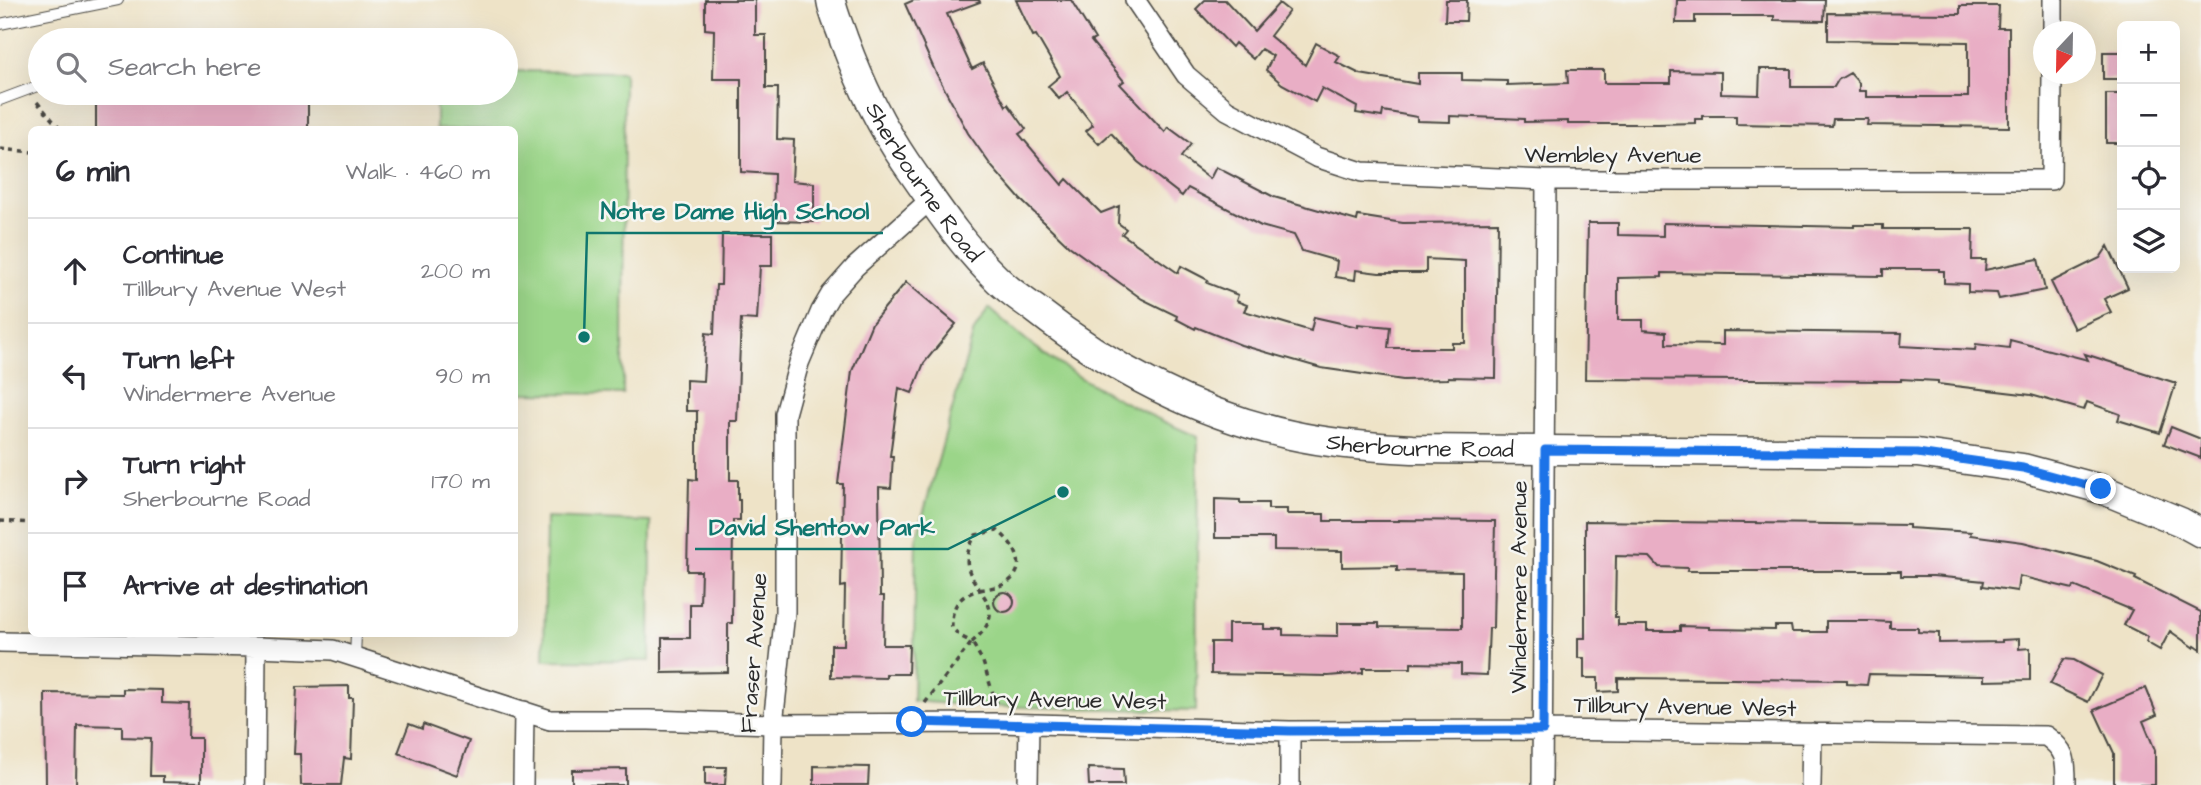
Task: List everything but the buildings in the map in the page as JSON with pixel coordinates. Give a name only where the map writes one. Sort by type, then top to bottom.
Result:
[{"type":"street","name":"Sherbourne Road","points":[[831,0],[858,79],[893,143],[931,199],[998,280],[1057,326],[1107,359],[1171,394],[1289,435],[1347,445],[1412,449],[1917,453],[2023,468],[2101,489],[2201,533]]},
{"type":"street","name":"Wembley Avenue","points":[[1135,0],[1186,75],[1227,110],[1316,157],[1362,172],[1546,180],[2051,180],[2052,84]]},
{"type":"street","points":[[2053,0],[2053,21]]},
{"type":"street","name":"Windermere Avenue","points":[[1542,785],[1546,180]]},
{"type":"street","name":"Fraser Avenue","points":[[772,785],[773,724],[785,612],[785,414],[799,362],[831,294],[855,267],[931,199]]},
{"type":"street","name":"Tillbury Avenue West","points":[[0,642],[182,639],[256,647],[333,650],[550,720],[773,724],[999,723],[1290,731],[1543,730],[2046,736],[2059,745],[2066,761],[2066,785]]},
{"type":"street","points":[[255,785],[256,647]]},
{"type":"street","points":[[523,785],[524,711]]},
{"type":"street","points":[[1028,785],[1029,724]]},
{"type":"street","points":[[1290,731],[1290,785]]},
{"type":"street","points":[[1811,785],[1812,733]]},
{"type":"lane","points":[[0,24],[118,0]]},
{"type":"lane","points":[[0,100],[28,90]]},
{"type":"lane","points":[[355,657],[356,637]]},
{"type":"path","points":[[40,105],[58,126]]},
{"type":"path","points":[[0,149],[28,152]]},
{"type":"path","points":[[0,521],[28,523]]},
{"type":"path","points":[[912,722],[972,642],[985,631],[991,620],[988,599],[980,590],[974,584],[966,561],[968,547],[976,535],[997,530],[1011,541],[1018,555],[1016,572],[1008,582],[980,590],[967,593],[951,614],[952,628],[972,642],[982,662],[999,723]]},
{"type":"green space","points":[[518,71],[624,72],[623,394],[518,393],[518,126],[436,126],[436,105],[518,105]]},
{"type":"green space","points":[[989,308],[1052,360],[1092,385],[1198,437],[1196,711],[976,706],[913,701],[916,540],[974,331]]},
{"type":"green space","points":[[546,518],[651,522],[650,661],[544,660]]},
{"type":"place","name":"Notre Dame High School","points":[[584,337]]},
{"type":"place","name":"David Shentow Park","points":[[1063,492]]},
{"type":"route","points":[[912,722],[1290,731],[1543,730],[1545,450],[1917,453],[2023,468],[2101,489]]}]
